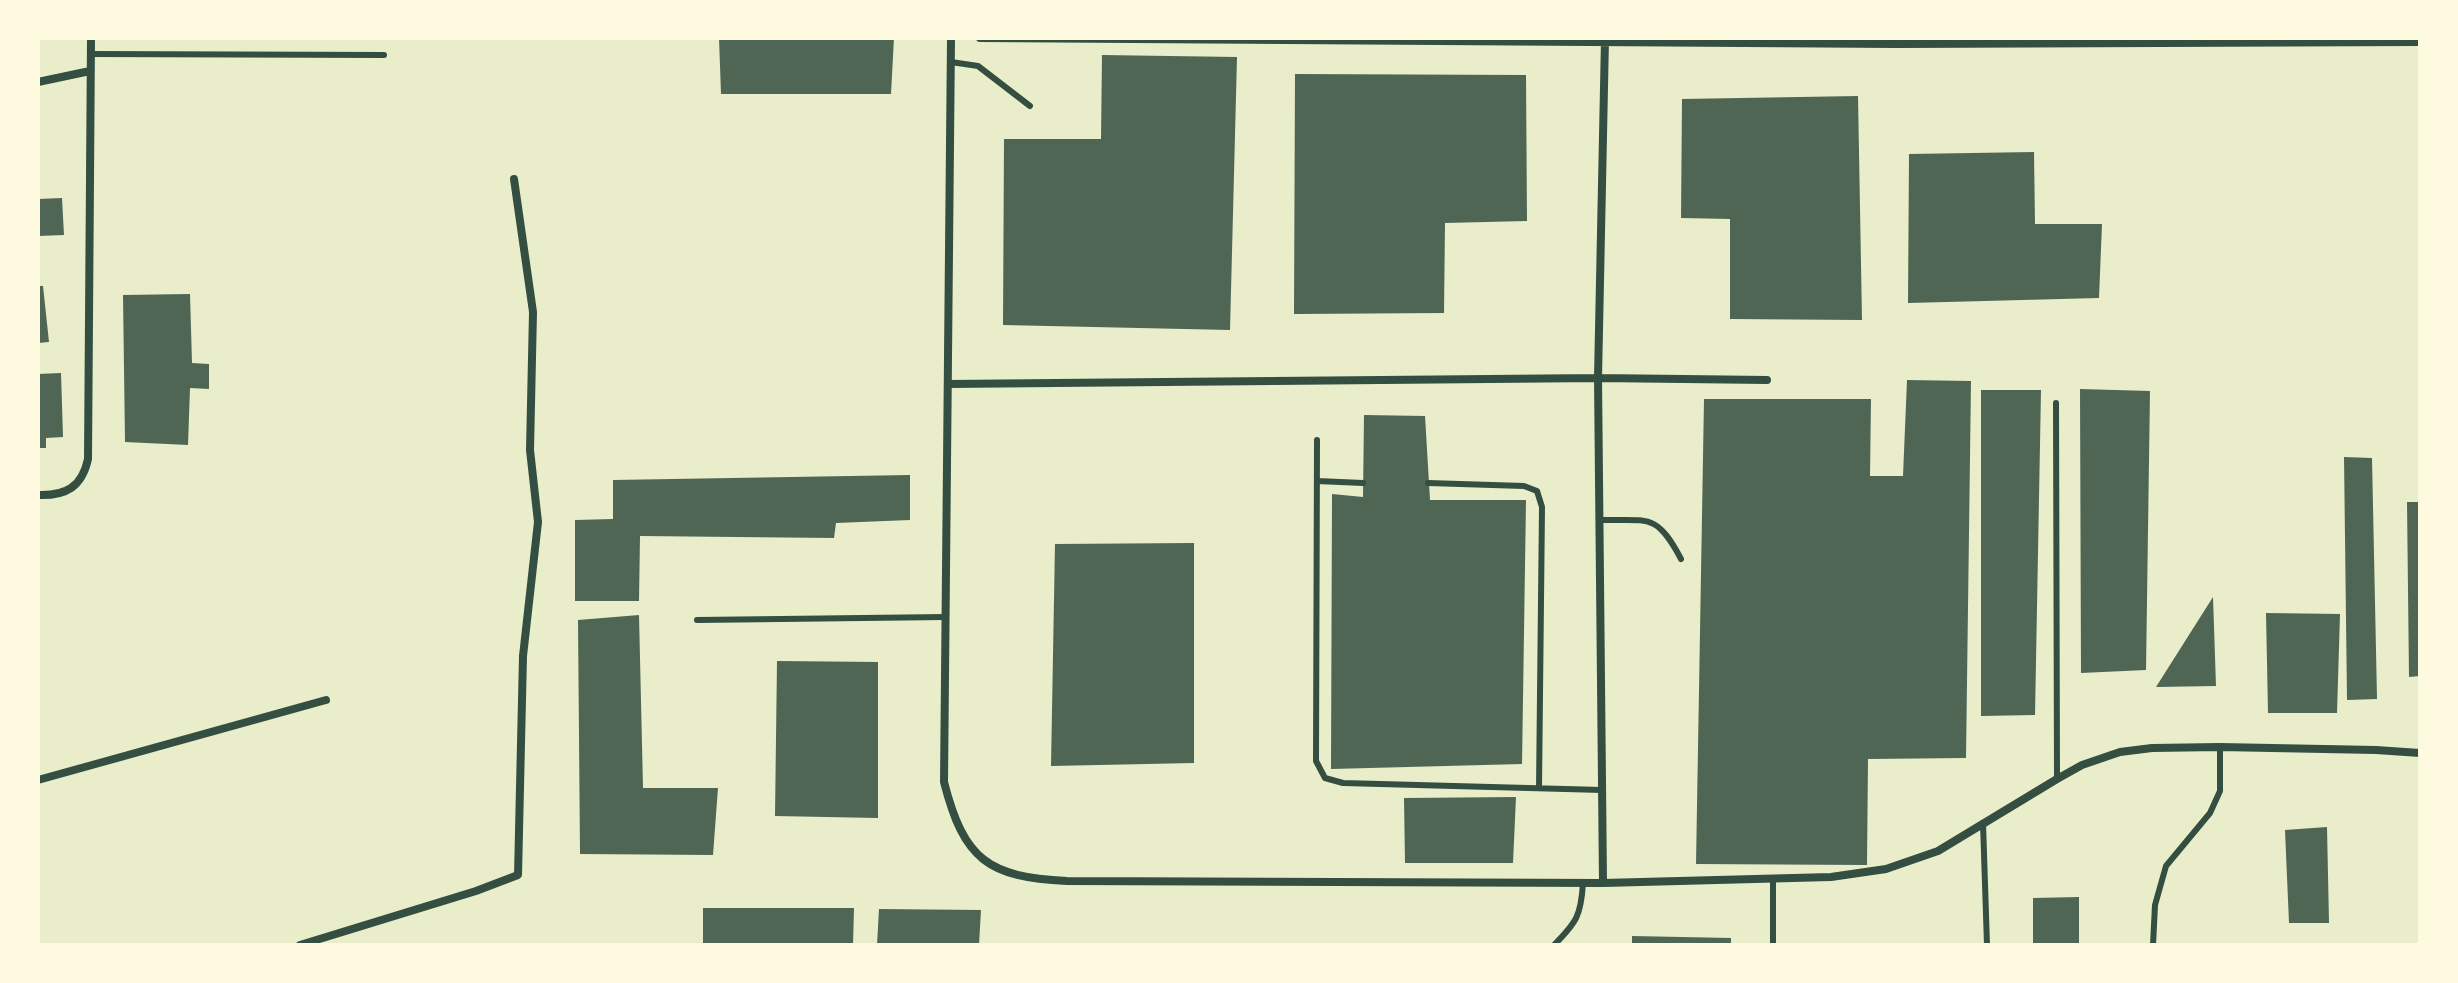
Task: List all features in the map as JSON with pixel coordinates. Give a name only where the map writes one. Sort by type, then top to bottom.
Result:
[{"type":"street","points":[[38,495],[58,494],[76,486],[84,474],[88,459],[91,38]]},
{"type":"street","points":[[951,38],[944,782],[952,814],[966,840],[980,857],[1003,872],[1028,879],[1067,881],[1603,883],[1831,877],[1886,869],[1938,851],[2082,765],[2120,752],[2220,747],[2420,753]]},
{"type":"street","points":[[980,38],[2420,42]]},
{"type":"street","points":[[1603,883],[1598,378],[1605,40]]},
{"type":"street","points":[[38,82],[90,71]]},
{"type":"street","points":[[300,945],[518,875],[523,656],[538,522],[530,450],[533,312],[514,179]]},
{"type":"street","points":[[948,384],[1598,378],[1767,380]]},
{"type":"street","points":[[38,780],[326,700]]},
{"type":"lane","points":[[91,54],[384,55]]},
{"type":"lane","points":[[951,62],[978,66],[1030,106]]},
{"type":"lane","points":[[2056,403],[2057,779]]},
{"type":"lane","points":[[1317,440],[1316,761],[1325,778],[1343,783],[1602,790]]},
{"type":"lane","points":[[1317,481],[1363,483]]},
{"type":"lane","points":[[1428,483],[1524,486],[1537,491],[1542,507],[1539,788]]},
{"type":"lane","points":[[1599,520],[1644,521],[1659,525],[1670,537],[1681,559]]},
{"type":"lane","points":[[697,620],[946,617]]},
{"type":"lane","points":[[2153,945],[2155,905],[2166,866],[2210,813],[2220,791],[2220,747]]},
{"type":"lane","points":[[1983,823],[1987,945]]},
{"type":"lane","points":[[1773,878],[1773,945]]},
{"type":"lane","points":[[1554,945],[1576,923],[1582,908],[1583,883]]},
{"type":"building","points":[[719,38],[894,38],[891,94],[721,94]]},
{"type":"building","points":[[1102,55],[1237,57],[1230,330],[1003,325],[1004,139],[1101,139]]},
{"type":"building","points":[[1295,74],[1526,75],[1527,221],[1445,223],[1444,313],[1294,314]]},
{"type":"building","points":[[1858,96],[1862,320],[1730,319],[1730,219],[1681,218],[1682,99]]},
{"type":"building","points":[[2034,152],[2035,224],[2102,224],[2099,298],[1908,303],[1909,154]]},
{"type":"building","points":[[62,198],[64,235],[38,236],[38,199]]},
{"type":"building","points":[[38,286],[43,286],[49,342],[38,343]]},
{"type":"building","points":[[190,294],[192,363],[209,364],[209,389],[190,388],[188,445],[125,442],[123,295]]},
{"type":"building","points":[[61,373],[63,437],[46,438],[46,448],[38,448],[38,374]]},
{"type":"building","points":[[1907,380],[1971,381],[1966,758],[1868,759],[1867,865],[1696,864],[1704,399],[1871,399],[1870,476],[1903,476]]},
{"type":"building","points":[[2080,389],[2150,391],[2146,670],[2081,673]]},
{"type":"building","points":[[1981,390],[2041,390],[2035,715],[1981,716]]},
{"type":"building","points":[[1364,415],[1425,416],[1430,500],[1526,500],[1522,764],[1331,769],[1332,494],[1363,497]]},
{"type":"building","points":[[2344,457],[2372,458],[2377,699],[2347,700]]},
{"type":"building","points":[[910,475],[910,520],[836,523],[834,538],[640,536],[639,601],[575,601],[575,520],[613,519],[613,480]]},
{"type":"building","points":[[2407,502],[2420,502],[2420,676],[2409,677]]},
{"type":"building","points":[[1194,543],[1194,763],[1051,766],[1055,544]]},
{"type":"building","points":[[2213,597],[2216,686],[2156,687]]},
{"type":"building","points":[[2266,613],[2340,614],[2337,713],[2268,713]]},
{"type":"building","points":[[639,615],[643,788],[718,788],[713,855],[580,854],[578,620]]},
{"type":"building","points":[[777,661],[878,662],[878,818],[775,816]]},
{"type":"building","points":[[1516,797],[1513,863],[1405,863],[1404,798]]},
{"type":"building","points":[[2327,827],[2329,923],[2289,923],[2285,830]]},
{"type":"building","points":[[2079,897],[2079,945],[2033,945],[2033,898]]},
{"type":"building","points":[[703,908],[854,908],[853,945],[703,945]]},
{"type":"building","points":[[879,909],[981,910],[979,945],[877,945]]},
{"type":"building","points":[[1632,936],[1731,938],[1731,945],[1632,945]]}]
